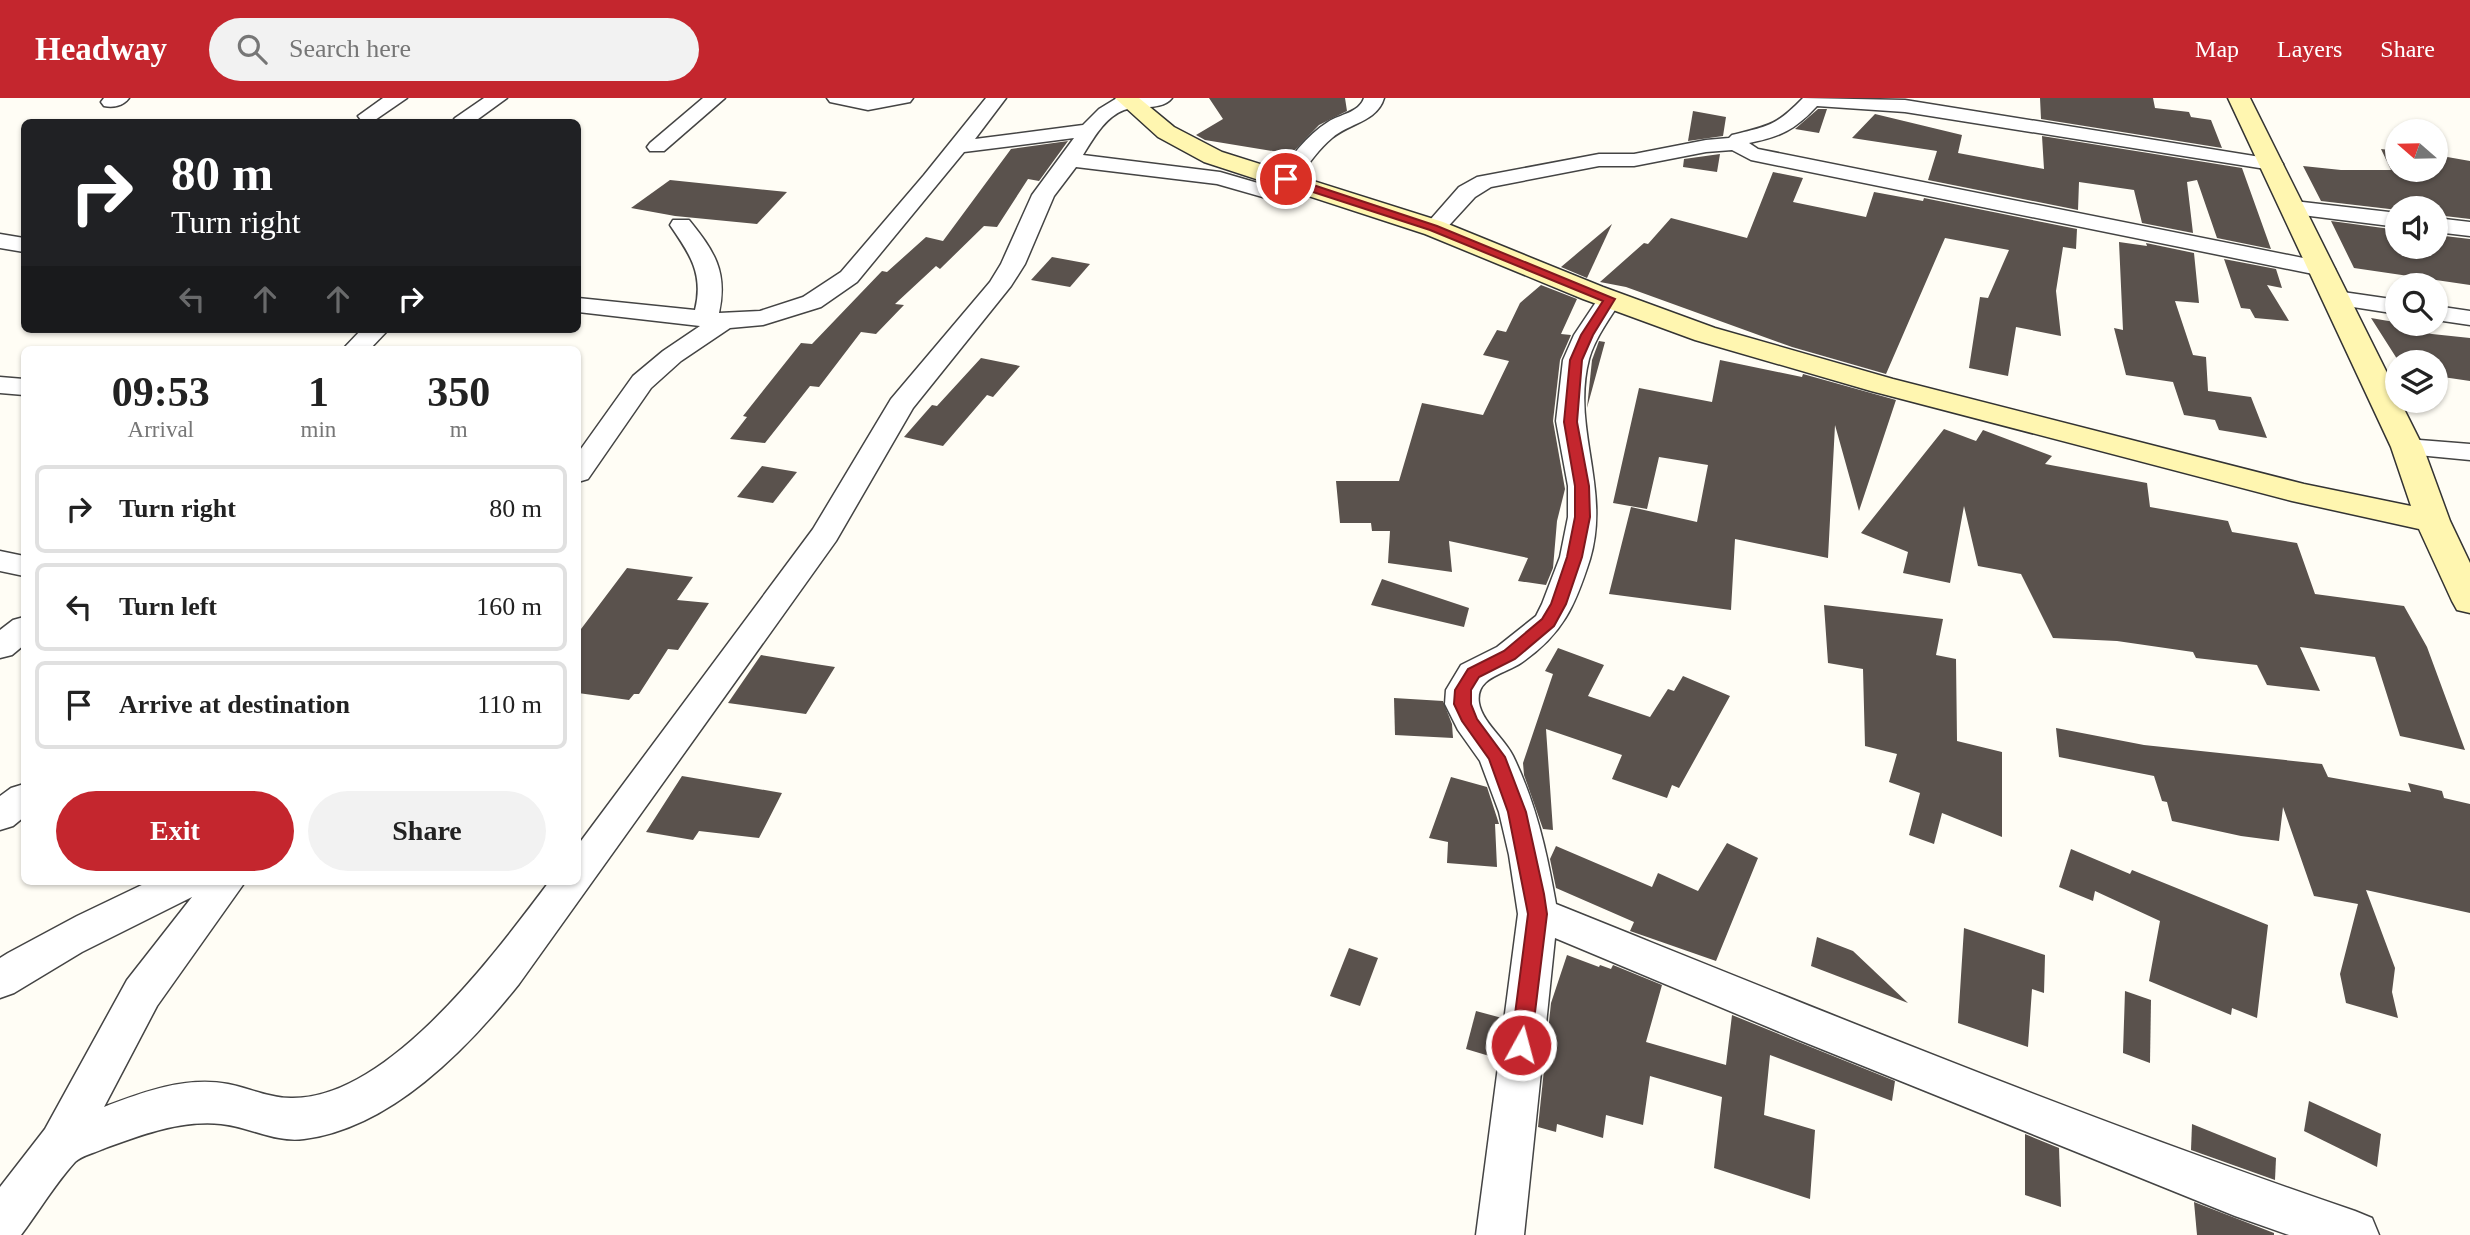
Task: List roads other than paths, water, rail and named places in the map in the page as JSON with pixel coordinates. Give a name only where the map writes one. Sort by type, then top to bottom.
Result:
[{"type":"street","points":[[368,116],[397,98]]},
{"type":"street","points":[[466,119],[497,98]]},
{"type":"street","points":[[657,147],[715,98]]},
{"type":"street","points":[[837,98],[868,104],[903,98]]},
{"type":"street","points":[[581,305],[715,320],[763,318],[792,310],[833,290],[849,277],[932,180],[993,98]]},
{"type":"street","points":[[581,869],[825,534],[901,405],[999,286],[1013,264],[1043,195],[1089,130],[1107,113],[1128,101],[1162,98]]},
{"type":"street","points":[[1070,160],[1220,178],[1273,193],[1289,180],[1315,141],[1338,124],[1372,108],[1374,98]]},
{"type":"street","points":[[2239,98],[2407,447],[2433,521],[2470,601]]},
{"type":"street","points":[[1736,144],[1739,139],[1774,132],[1798,115],[1812,100],[1841,100],[2003,120],[2272,164]]},
{"type":"street","points":[[1128,101],[1154,125],[1179,142],[1213,157],[1434,228],[1705,334],[1882,385],[2304,494],[2433,521]]},
{"type":"street","points":[[957,147],[1089,130]]},
{"type":"street","points":[[1434,228],[1467,192],[1485,182],[1599,160],[1634,160],[1706,146],[1736,144],[1751,154],[2323,269]]},
{"type":"street","points":[[2294,208],[2385,218]]},
{"type":"street","points":[[681,225],[710,267],[715,320]]},
{"type":"street","points":[[2448,226],[2470,229]]},
{"type":"street","points":[[0,241],[21,244]]},
{"type":"street","points":[[2336,298],[2385,305]]},
{"type":"street","points":[[1500,1235],[1538,914],[1517,812],[1496,757],[1470,721],[1462,704],[1463,690],[1473,673],[1509,655],[1548,623],[1558,604],[1575,557],[1583,517],[1582,486],[1570,422],[1576,360],[1587,335],[1610,299]]},
{"type":"street","points":[[2448,315],[2470,318]]},
{"type":"street","points":[[581,464],[642,382],[715,320]]},
{"type":"street","points":[[359,346],[372,333]]},
{"type":"street","points":[[0,385],[21,387]]},
{"type":"street","points":[[2407,447],[2470,452]]},
{"type":"street","points":[[0,561],[21,565]]},
{"type":"street","points":[[0,647],[21,630]]},
{"type":"street","points":[[0,816],[21,800]]},
{"type":"street","points":[[0,980],[87,929],[180,885]]},
{"type":"street","points":[[0,1225],[61,1144],[142,993],[224,885]]},
{"type":"street","points":[[61,1144],[193,1101],[223,1103],[292,1119],[338,1110],[402,1076],[452,1032],[499,981],[569,885]]},
{"type":"street","points":[[1538,914],[2235,1194],[2355,1235]]}]
